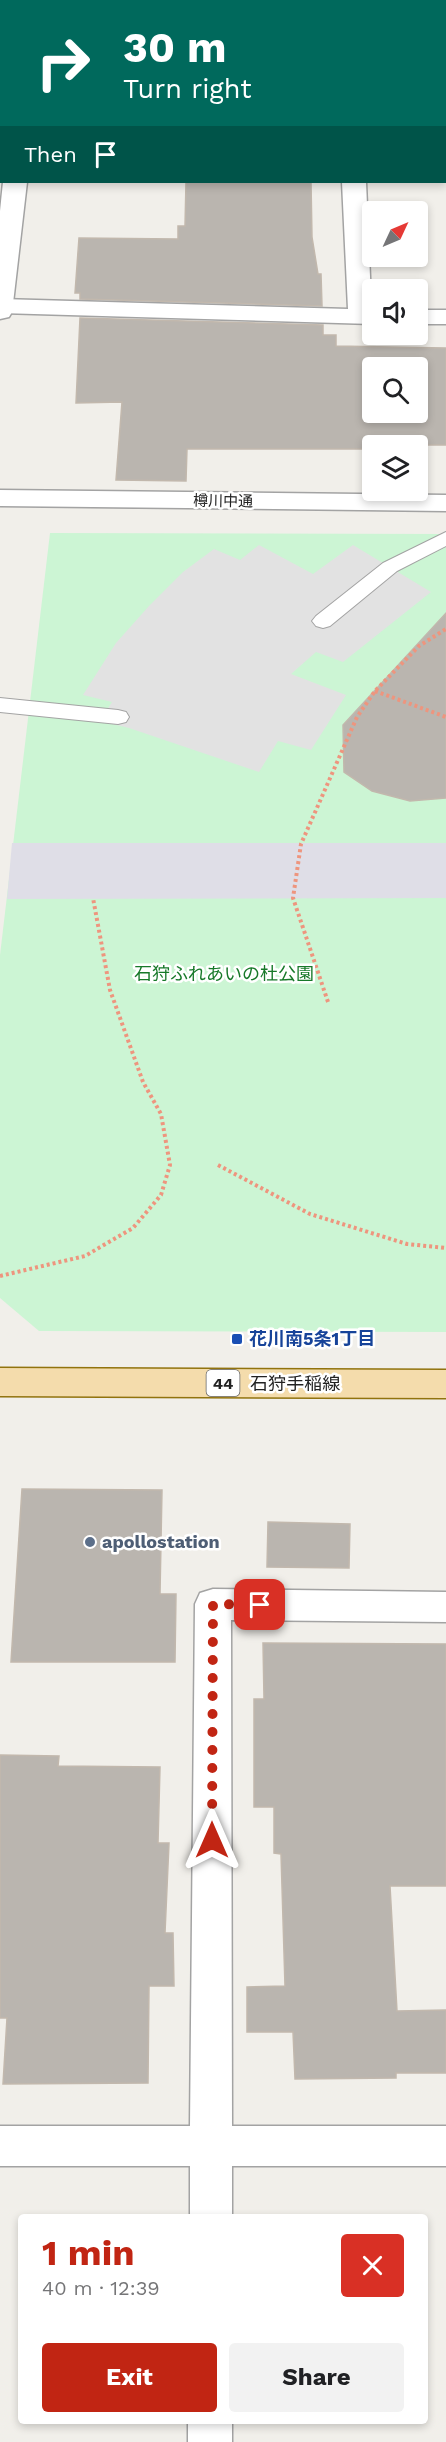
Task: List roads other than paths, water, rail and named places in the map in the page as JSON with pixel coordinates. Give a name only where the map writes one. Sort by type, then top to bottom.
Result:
[{"type":"main road","name":"石狩手稲線","points":[[0,1382],[446,1384]]},
{"type":"street","points":[[0,312],[15,183]]},
{"type":"street","points":[[354,183],[363,279]]},
{"type":"street","points":[[1,306],[362,317]]},
{"type":"street","points":[[428,317],[446,317]]},
{"type":"street","name":"樽川中通","points":[[0,498],[446,503]]},
{"type":"street","points":[[211,2214],[213,1604],[446,1607]]},
{"type":"street","points":[[0,2146],[446,2146]]},
{"type":"street","points":[[210,2424],[210,2442]]},
{"type":"lane","points":[[323,621],[390,567],[446,538]]},
{"type":"lane","points":[[0,705],[118,717]]},
{"type":"place","name":"花川南5条1丁目","points":[[237,1339]]},
{"type":"place","name":"apollostation","points":[[90,1542]]},
{"type":"park label","name":"石狩ふれあいの杜公園","points":[[224,974]]}]
